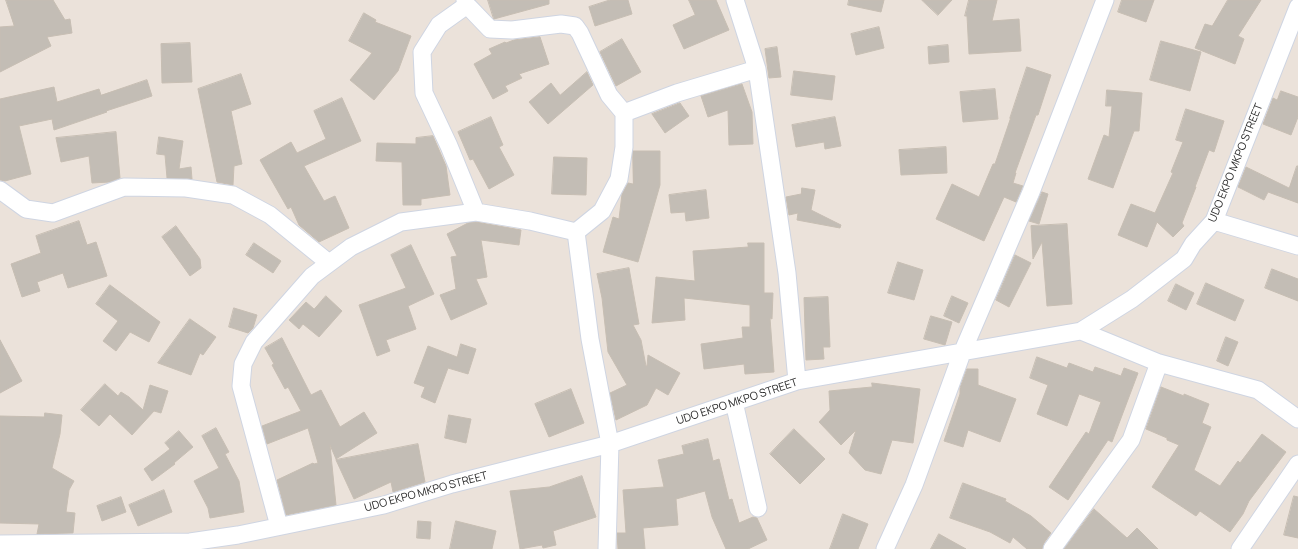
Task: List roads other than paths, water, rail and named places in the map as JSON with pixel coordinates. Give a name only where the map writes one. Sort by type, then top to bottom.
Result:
[{"type":"street","points":[[735,0],[757,69],[787,273],[797,381]]},
{"type":"street","points":[[886,549],[914,485],[962,353],[1031,192],[1102,1]]},
{"type":"street","points":[[476,212],[449,146],[424,93],[422,52],[439,25],[466,2],[490,29],[512,30],[560,24],[575,26],[609,95],[624,113],[624,147],[619,179],[602,210],[576,232]]},
{"type":"street","name":"UDO EKPO MKPO STREET","points":[[0,544],[234,542],[279,526],[384,505],[452,484],[610,444],[797,381],[1081,331],[1132,299],[1184,259],[1193,244],[1214,221],[1298,8]]},
{"type":"street","points":[[624,113],[677,93],[757,69]]},
{"type":"street","points":[[0,190],[26,209],[53,213],[124,187],[186,188],[233,195],[270,214],[329,263]]},
{"type":"street","points":[[279,526],[241,386],[243,364],[254,342],[312,276],[351,246],[401,222],[476,212],[530,221],[576,232]]},
{"type":"street","points":[[1214,221],[1298,246]]},
{"type":"street","points":[[576,232],[590,339],[610,444],[607,549]]},
{"type":"street","points":[[1081,331],[1159,363],[1258,390],[1298,419]]},
{"type":"street","points":[[1052,549],[1130,440],[1159,363]]},
{"type":"street","points":[[734,402],[758,508]]},
{"type":"street","points":[[1240,549],[1298,464]]}]
